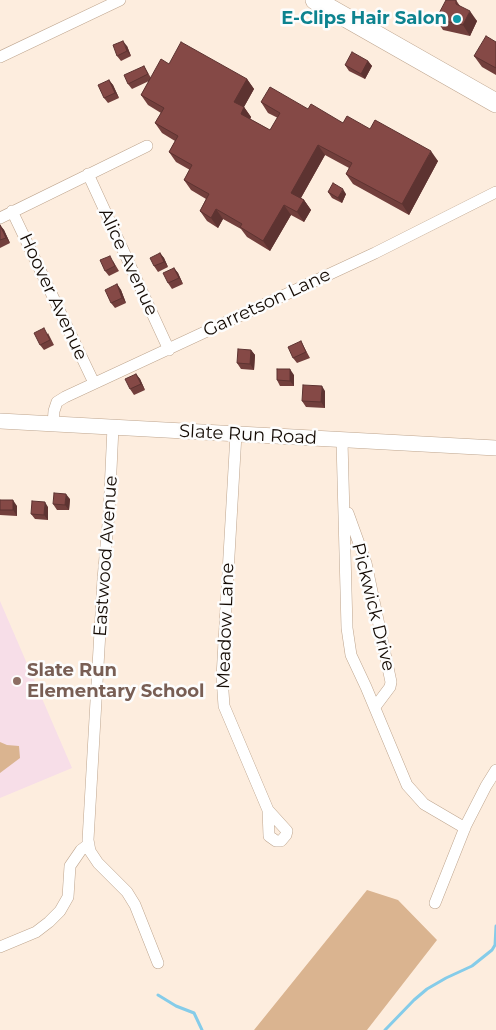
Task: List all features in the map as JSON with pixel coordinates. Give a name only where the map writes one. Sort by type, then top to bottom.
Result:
[{"type":"main road","points":[[324,2],[496,103]]},
{"type":"street","points":[[0,56],[120,0]]},
{"type":"street","points":[[0,218],[148,146]]},
{"type":"street","name":"Alice Avenue","points":[[88,174],[169,350]]},
{"type":"street","name":"Garretson Lane","points":[[52,424],[57,402],[65,397],[375,253],[496,192]]},
{"type":"street","name":"Hoover Avenue","points":[[12,211],[94,383]]},
{"type":"street","name":"Slate Run Road","points":[[0,421],[496,448]]},
{"type":"street","name":"Eastwood Avenue","points":[[113,428],[96,726],[89,808],[89,844],[90,852],[98,863],[127,892],[135,904],[158,963]]},
{"type":"street","name":"Meadow Lane","points":[[236,434],[222,677],[224,706],[268,810]]},
{"type":"street","name":"Pickwick Drive","points":[[342,440],[347,628],[351,656],[407,786],[424,804],[465,828]]},
{"type":"street","name":"Pickwick Drive","points":[[345,504],[366,563],[392,682],[375,708]]},
{"type":"street","points":[[435,903],[465,828],[496,770]]},
{"type":"street","points":[[0,947],[36,932],[60,911],[68,897],[68,881],[73,860],[89,844]]},
{"type":"shaded area","name":"Slate Run Elementary School","points":[[0,601],[72,768],[0,798]]},
{"type":"shaded area","points":[[0,742],[19,746],[20,758],[0,773]]},
{"type":"shaded area","points":[[367,890],[398,900],[437,940],[367,1030],[254,1030]]},
{"type":"building","points":[[446,0],[456,0],[456,4],[470,11],[463,25],[436,19]]},
{"type":"building","points":[[486,36],[496,42],[496,68],[474,56]]},
{"type":"building","points":[[123,41],[127,51],[117,56],[113,45]]},
{"type":"building","points":[[181,42],[247,79],[234,102],[244,107],[241,114],[270,130],[280,113],[261,102],[270,87],[308,109],[311,104],[343,123],[347,116],[370,129],[375,120],[431,151],[402,204],[346,174],[352,163],[318,145],[291,193],[304,200],[297,212],[284,205],[263,241],[240,227],[242,224],[216,209],[211,218],[200,211],[209,194],[184,180],[192,165],[169,152],[178,136],[155,123],[164,108],[141,95],[161,59],[169,64]]},
{"type":"building","points":[[352,52],[368,61],[361,74],[345,65]]},
{"type":"building","points":[[144,66],[148,74],[128,84],[124,75]]},
{"type":"building","points":[[109,80],[115,93],[104,98],[98,85]]},
{"type":"building","points":[[333,183],[343,189],[338,198],[328,192]]},
{"type":"building","points":[[0,225],[6,238],[0,240]]},
{"type":"building","points":[[160,253],[164,262],[154,266],[150,258]]},
{"type":"building","points":[[110,256],[115,266],[105,271],[100,260]]},
{"type":"building","points":[[174,268],[179,278],[168,283],[163,273]]},
{"type":"building","points":[[117,284],[122,298],[111,303],[105,290]]},
{"type":"building","points":[[44,328],[50,340],[40,345],[34,333]]},
{"type":"building","points":[[301,341],[306,352],[293,358],[288,347]]},
{"type":"building","points":[[238,349],[251,350],[250,364],[237,363]]},
{"type":"building","points":[[277,369],[290,369],[290,381],[277,380]]},
{"type":"building","points":[[136,374],[141,384],[130,389],[125,379]]},
{"type":"building","points":[[303,385],[322,386],[321,402],[302,401]]},
{"type":"building","points":[[54,493],[66,494],[65,505],[53,504]]},
{"type":"building","points":[[0,500],[13,500],[13,510],[0,510]]},
{"type":"building","points":[[32,501],[45,502],[44,515],[31,514]]},
{"type":"waterway","points":[[385,1030],[427,989],[472,966],[492,950],[495,945],[496,926]]},
{"type":"waterway","points":[[158,995],[176,1006],[194,1013],[202,1030]]},
{"type":"place","name":"E-Clips Hair Salon","points":[[457,19]]},
{"type":"place","name":"Slate Run Elementary School","points":[[17,681]]}]
